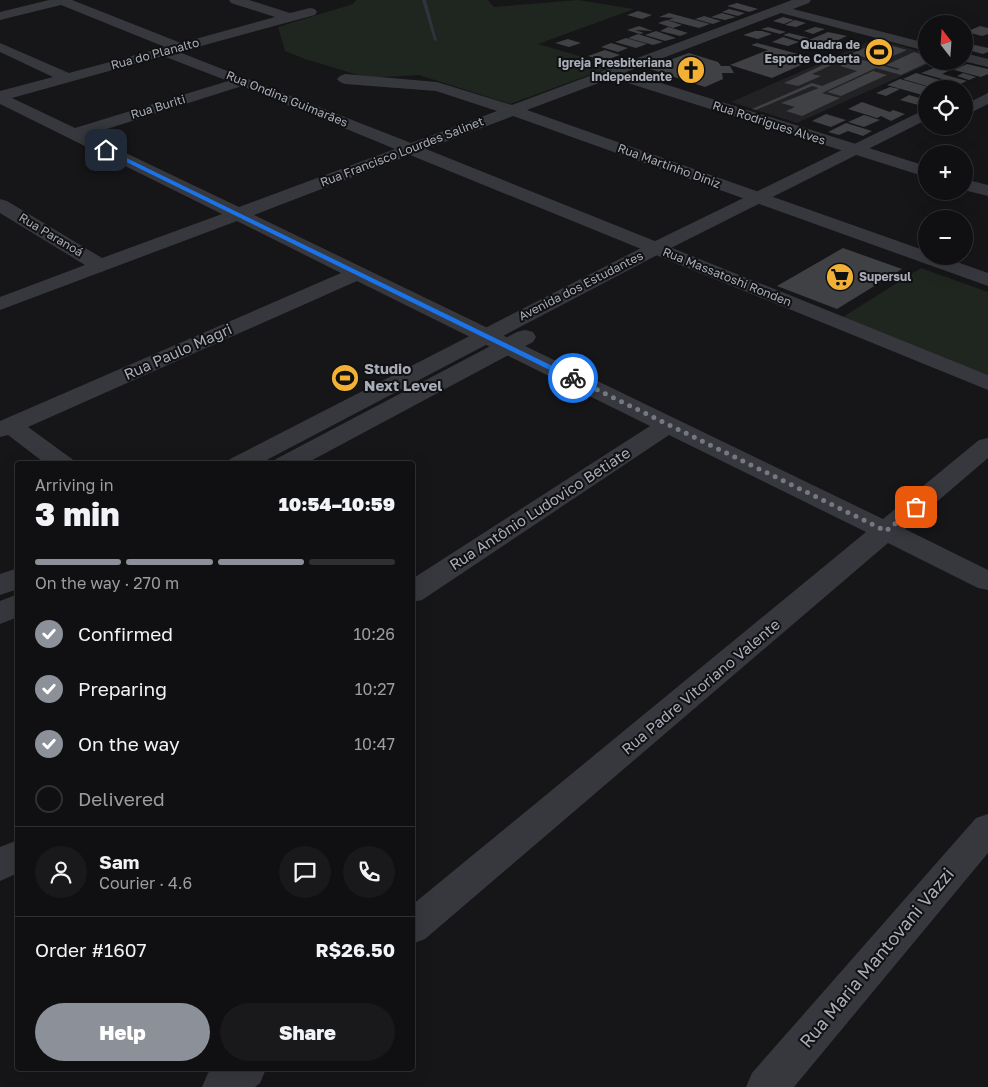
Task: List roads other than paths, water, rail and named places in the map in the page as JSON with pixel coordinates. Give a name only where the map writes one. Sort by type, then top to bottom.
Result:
[{"type":"street","points":[[0,16],[64,0],[179,47]]},
{"type":"street","points":[[236,0],[288,17]]},
{"type":"street","name":"Rua Francisco Lourdes Salinet","points":[[0,304],[804,0]]},
{"type":"street","points":[[779,9],[918,46]]},
{"type":"street","name":"Rua do Planalto","points":[[0,97],[310,12]]},
{"type":"street","points":[[0,47],[68,78]]},
{"type":"street","name":"Rua Ondina Guimarães","points":[[163,51],[243,81],[410,149]]},
{"type":"street","points":[[973,60],[988,64]]},
{"type":"street","name":"Rua Rodrigues Alves","points":[[612,73],[918,170]]},
{"type":"street","name":"Rua Martinho Diniz","points":[[345,79],[437,87],[512,110],[988,280]]},
{"type":"street","name":"Rua Buriti","points":[[73,134],[243,81]]},
{"type":"street","points":[[973,95],[987,94]]},
{"type":"street","points":[[973,104],[987,94]]},
{"type":"street","points":[[0,97],[988,582]]},
{"type":"street","name":"Avenida dos Estudantes","points":[[245,461],[333,415],[497,341],[677,256],[854,150],[918,122]]},
{"type":"street","name":"Avenida dos Estudantes","points":[[291,461],[353,428],[656,248],[875,157],[918,125]]},
{"type":"street","name":"Rua Massatoshi Ronden","points":[[410,149],[988,383]]},
{"type":"street","points":[[973,187],[988,191]]},
{"type":"street","name":"Rua Paranoá","points":[[0,205],[101,266]]},
{"type":"street","name":"Rua Paulo Magri","points":[[5,428],[357,273]]},
{"type":"street","points":[[333,415],[353,428]]},
{"type":"street","name":"Rua Antônio Ludovico Betiate","points":[[415,592],[668,425]]},
{"type":"street","points":[[5,428],[58,461]]},
{"type":"street","name":"Rua Padre Vitoriano Valente","points":[[415,925],[988,445]]},
{"type":"street","points":[[0,586],[15,578]]},
{"type":"street","points":[[0,614],[15,606]]},
{"type":"street","name":"Rua Maria Mantovani Vazzi","points":[[767,1087],[988,828]]},
{"type":"street","points":[[0,866],[15,856]]},
{"type":"street","points":[[223,1087],[243,1071]]},
{"type":"waterway","points":[[424,0],[436,40]]},
{"type":"place","name":"Quadra de Esporte Coberta","points":[[879,52]]},
{"type":"place","name":"Igreja Presbiteriana Independente","points":[[691,70]]},
{"type":"place","name":"Supersul","points":[[840,277]]},
{"type":"place","name":"Studio Next Level","points":[[345,378]]}]
